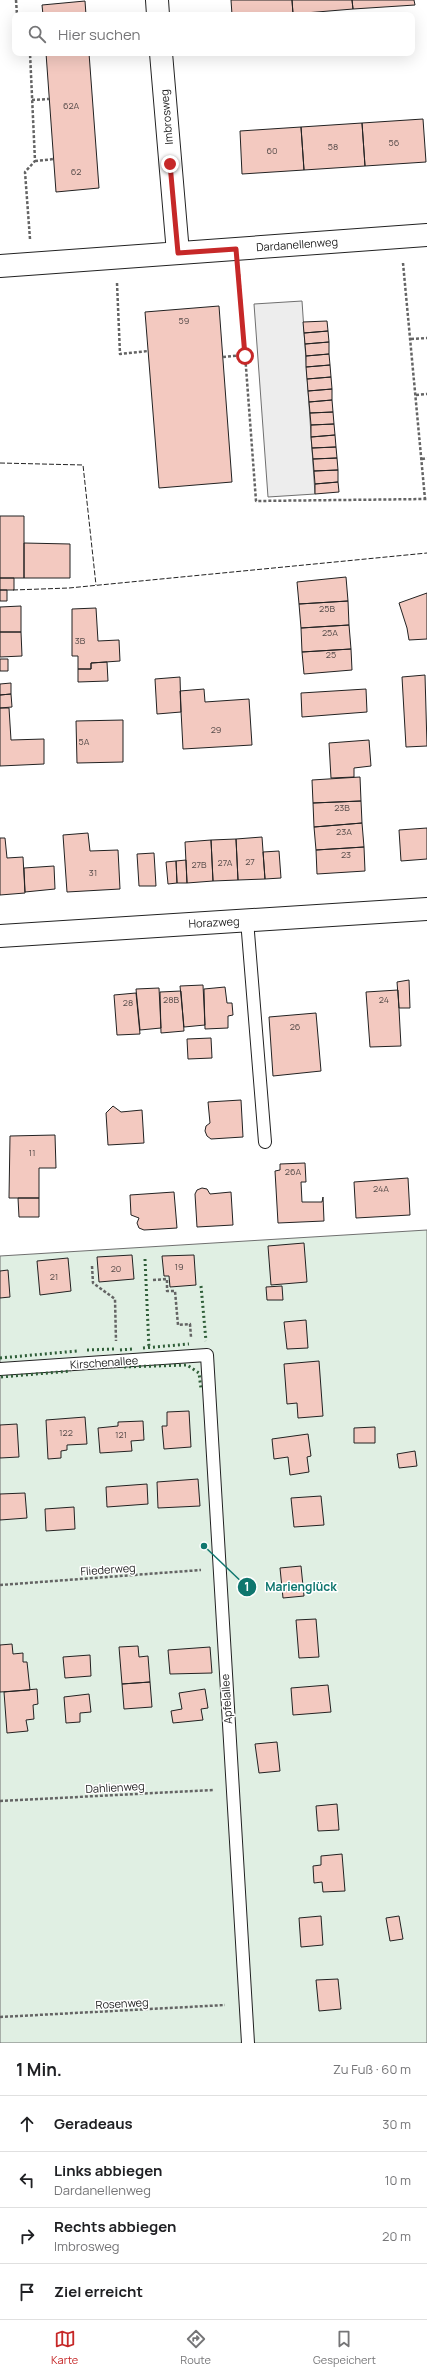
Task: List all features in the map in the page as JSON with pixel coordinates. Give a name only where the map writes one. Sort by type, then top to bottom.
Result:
[{"type":"street","points":[[157,0],[158,12]]},
{"type":"street","name":"Imbrosweg","points":[[161,56],[178,253]]},
{"type":"street","name":"Dardanellenweg","points":[[0,266],[427,235]]},
{"type":"street","name":"Horazweg","points":[[0,936],[427,909]]},
{"type":"lane","points":[[247,920],[265,1142]]},
{"type":"lane","name":"Kirschenallee","points":[[0,1369],[207,1355]]},
{"type":"lane","name":"Apfelallee","points":[[207,1355],[218,1569],[248,2043]]},
{"type":"path","points":[[16,0],[17,12]]},
{"type":"path","points":[[30,56],[35,161]]},
{"type":"path","points":[[32,100],[49,99]]},
{"type":"path","points":[[31,264],[25,172],[35,161],[54,159]]},
{"type":"path","points":[[236,249],[256,501],[426,499],[403,263]]},
{"type":"path","points":[[115,257],[120,354],[148,351]]},
{"type":"path","points":[[410,339],[427,338]]},
{"type":"path","points":[[223,357],[245,356]]},
{"type":"path","points":[[416,395],[427,394]]},
{"type":"path","points":[[422,459],[427,458]]},
{"type":"path","points":[[92,1266],[93,1282],[115,1299],[117,1361]]},
{"type":"path","points":[[153,1280],[167,1279],[167,1291],[174,1291],[178,1325],[190,1324],[192,1356]]},
{"type":"path","name":"Fliederweg","points":[[0,1585],[218,1569]]},
{"type":"path","name":"Dahlienweg","points":[[0,1801],[232,1789]]},
{"type":"path","name":"Rosenweg","points":[[0,2017],[245,2004]]},
{"type":"green space","points":[[427,1230],[427,2043],[0,2043],[0,1256]]},
{"type":"shaded area","points":[[302,301],[315,494],[268,497],[254,304]]},
{"type":"building","points":[[231,0],[292,0],[293,12],[232,12]]},
{"type":"building","points":[[292,0],[352,0],[353,9],[317,12],[293,12]]},
{"type":"building","points":[[352,0],[414,0],[415,5],[353,9]]},
{"type":"building","points":[[85,1],[86,12],[43,12],[42,5]]},
{"type":"building","points":[[46,56],[89,56],[99,188],[56,192]]},
{"type":"building","points":[[423,119],[426,162],[365,166],[362,123]]},
{"type":"building","points":[[362,123],[365,166],[304,170],[301,127]]},
{"type":"building","points":[[301,127],[304,170],[242,174],[240,131]]},
{"type":"building","points":[[219,306],[232,482],[159,488],[145,312]]},
{"type":"building","points":[[327,321],[328,331],[304,333],[303,322]]},
{"type":"building","points":[[328,331],[329,342],[305,344],[304,333]]},
{"type":"building","points":[[329,342],[329,354],[306,356],[305,344]]},
{"type":"building","points":[[329,354],[330,365],[306,367],[306,356]]},
{"type":"building","points":[[330,365],[331,377],[307,379],[306,367]]},
{"type":"building","points":[[331,377],[332,389],[308,391],[307,379]]},
{"type":"building","points":[[332,389],[332,400],[309,402],[308,391]]},
{"type":"building","points":[[332,400],[333,412],[310,413],[309,402]]},
{"type":"building","points":[[333,412],[334,424],[311,425],[310,413]]},
{"type":"building","points":[[334,424],[335,435],[311,437],[311,425]]},
{"type":"building","points":[[335,435],[336,447],[312,448],[311,437]]},
{"type":"building","points":[[336,447],[337,458],[313,459],[312,448]]},
{"type":"building","points":[[337,458],[338,470],[314,471],[313,459]]},
{"type":"building","points":[[338,470],[338,482],[315,484],[314,471]]},
{"type":"building","points":[[338,482],[339,492],[315,494],[315,484]]},
{"type":"building","points":[[0,516],[24,516],[24,578],[0,578]]},
{"type":"building","points":[[24,543],[70,544],[70,578],[24,578]]},
{"type":"building","points":[[346,577],[348,601],[299,604],[297,582]]},
{"type":"building","points":[[0,578],[14,578],[14,590],[0,590]]},
{"type":"building","points":[[0,590],[7,590],[7,601],[0,601]]},
{"type":"building","points":[[427,593],[427,639],[409,640],[407,628],[399,603]]},
{"type":"building","points":[[348,601],[349,625],[301,628],[299,604]]},
{"type":"building","points":[[21,606],[21,632],[0,632],[0,607]]},
{"type":"building","points":[[96,608],[98,641],[119,640],[120,661],[91,663],[91,669],[78,669],[78,656],[72,656],[72,609]]},
{"type":"building","points":[[349,625],[351,649],[302,652],[301,628]]},
{"type":"building","points":[[0,632],[21,632],[22,656],[0,657]]},
{"type":"building","points":[[351,649],[352,670],[304,674],[302,652]]},
{"type":"building","points":[[0,659],[8,659],[8,671],[0,671]]},
{"type":"building","points":[[107,662],[108,681],[78,682],[78,669],[91,669],[91,663]]},
{"type":"building","points":[[425,675],[427,746],[406,747],[402,677]]},
{"type":"building","points":[[180,677],[181,712],[157,714],[155,679]]},
{"type":"building","points":[[11,683],[11,694],[0,695],[0,684]]},
{"type":"building","points":[[204,689],[205,702],[249,699],[252,745],[183,749],[180,691]]},
{"type":"building","points":[[366,689],[367,712],[302,717],[301,693]]},
{"type":"building","points":[[11,694],[12,707],[0,708],[0,695]]},
{"type":"building","points":[[0,708],[9,708],[11,740],[44,739],[44,764],[0,766]]},
{"type":"building","points":[[123,720],[123,762],[77,763],[76,721]]},
{"type":"building","points":[[369,740],[371,766],[354,768],[354,777],[331,778],[329,743]]},
{"type":"building","points":[[360,777],[361,801],[313,803],[312,780]]},
{"type":"building","points":[[361,801],[362,823],[314,827],[313,803]]},
{"type":"building","points":[[362,823],[364,847],[316,850],[314,827]]},
{"type":"building","points":[[427,828],[427,859],[401,861],[399,830]]},
{"type":"building","points":[[88,833],[90,851],[118,850],[120,889],[67,892],[63,835]]},
{"type":"building","points":[[262,837],[265,879],[238,880],[236,839]]},
{"type":"building","points":[[0,838],[5,838],[7,858],[23,857],[25,893],[0,895]]},
{"type":"building","points":[[236,839],[238,880],[213,881],[211,840]]},
{"type":"building","points":[[211,840],[213,881],[187,883],[185,842]]},
{"type":"building","points":[[364,847],[365,871],[317,874],[316,850]]},
{"type":"building","points":[[279,851],[281,878],[265,879],[263,852]]},
{"type":"building","points":[[154,853],[156,886],[139,886],[137,854]]},
{"type":"building","points":[[186,860],[187,883],[177,883],[176,861]]},
{"type":"building","points":[[176,861],[177,883],[168,884],[166,862]]},
{"type":"building","points":[[54,866],[55,889],[25,892],[24,868]]},
{"type":"building","points":[[409,980],[410,1008],[399,1008],[397,982]]},
{"type":"building","points":[[203,985],[205,1025],[184,1027],[180,986]]},
{"type":"building","points":[[225,987],[227,1003],[232,1003],[233,1015],[228,1016],[228,1028],[205,1029],[204,989]]},
{"type":"building","points":[[159,988],[161,1028],[140,1030],[136,989]]},
{"type":"building","points":[[398,990],[401,1046],[370,1047],[366,992]]},
{"type":"building","points":[[181,991],[184,1031],[161,1033],[160,992]]},
{"type":"building","points":[[136,993],[140,1034],[117,1035],[114,995]]},
{"type":"building","points":[[316,1013],[321,1071],[273,1076],[269,1017]]},
{"type":"building","points":[[211,1038],[212,1058],[188,1059],[187,1039]]},
{"type":"building","points":[[241,1100],[243,1137],[211,1139],[207,1136],[205,1131],[206,1126],[210,1123],[208,1102]]},
{"type":"building","points":[[113,1106],[121,1112],[142,1110],[144,1143],[108,1145],[106,1113]]},
{"type":"building","points":[[55,1135],[56,1168],[39,1168],[39,1198],[9,1198],[10,1136]]},
{"type":"building","points":[[305,1163],[306,1182],[301,1182],[302,1202],[322,1202],[323,1197],[324,1221],[278,1223],[275,1171],[280,1170],[280,1164]]},
{"type":"building","points":[[408,1178],[410,1215],[356,1218],[354,1182]]},
{"type":"building","points":[[202,1188],[207,1189],[210,1194],[231,1192],[233,1225],[197,1227],[195,1194],[197,1190]]},
{"type":"building","points":[[174,1192],[177,1228],[144,1230],[139,1228],[137,1223],[139,1218],[131,1215],[130,1195]]},
{"type":"building","points":[[18,1198],[39,1198],[39,1217],[19,1217]]},
{"type":"building","points":[[304,1243],[307,1282],[271,1285],[268,1246]]},
{"type":"building","points":[[132,1255],[134,1279],[99,1282],[97,1257]]},
{"type":"building","points":[[194,1255],[196,1285],[170,1287],[169,1276],[164,1276],[162,1256]]},
{"type":"building","points":[[68,1258],[71,1291],[40,1295],[37,1261]]},
{"type":"building","points":[[8,1270],[10,1297],[0,1298],[0,1271]]},
{"type":"building","points":[[282,1286],[283,1300],[267,1300],[266,1287]]},
{"type":"building","points":[[306,1320],[308,1348],[287,1349],[284,1322]]},
{"type":"building","points":[[319,1361],[323,1416],[298,1418],[297,1403],[287,1404],[284,1364]]},
{"type":"building","points":[[189,1411],[191,1447],[164,1449],[162,1426],[167,1426],[167,1412]]},
{"type":"building","points":[[85,1417],[87,1444],[67,1445],[67,1450],[61,1451],[61,1458],[48,1459],[46,1420]]},
{"type":"building","points":[[143,1421],[144,1440],[131,1441],[132,1451],[100,1453],[98,1428],[118,1426],[118,1422]]},
{"type":"building","points":[[17,1424],[19,1457],[0,1458],[0,1425]]},
{"type":"building","points":[[375,1427],[375,1443],[354,1443],[354,1428]]},
{"type":"building","points":[[308,1434],[311,1456],[307,1457],[309,1472],[290,1475],[288,1457],[274,1459],[272,1439]]},
{"type":"building","points":[[415,1451],[417,1466],[399,1468],[397,1454]]},
{"type":"building","points":[[198,1479],[200,1506],[158,1508],[157,1482]]},
{"type":"building","points":[[147,1484],[148,1504],[107,1507],[106,1487]]},
{"type":"building","points":[[25,1493],[27,1518],[0,1520],[0,1494]]},
{"type":"building","points":[[321,1496],[324,1525],[294,1527],[291,1498]]},
{"type":"building","points":[[74,1507],[75,1529],[46,1531],[45,1509]]},
{"type":"building","points":[[301,1566],[304,1596],[283,1598],[280,1568]]},
{"type":"building","points":[[316,1619],[319,1657],[299,1658],[296,1620]]},
{"type":"building","points":[[12,1644],[13,1654],[23,1653],[23,1662],[27,1662],[30,1690],[0,1692],[0,1645]]},
{"type":"building","points":[[138,1646],[139,1657],[148,1656],[150,1682],[122,1684],[119,1647]]},
{"type":"building","points":[[210,1647],[212,1673],[170,1674],[168,1650]]},
{"type":"building","points":[[90,1655],[91,1676],[65,1678],[63,1657]]},
{"type":"building","points":[[150,1682],[152,1707],[124,1709],[122,1684]]},
{"type":"building","points":[[328,1685],[331,1712],[293,1715],[291,1688]]},
{"type":"building","points":[[37,1689],[38,1704],[33,1705],[34,1719],[26,1720],[28,1731],[7,1733],[4,1692]]},
{"type":"building","points":[[205,1689],[208,1708],[201,1709],[203,1720],[173,1723],[171,1711],[182,1709],[179,1693]]},
{"type":"building","points":[[89,1694],[91,1712],[80,1713],[80,1722],[66,1723],[64,1697]]},
{"type":"building","points":[[277,1742],[280,1771],[259,1773],[255,1744]]},
{"type":"building","points":[[337,1804],[339,1830],[318,1831],[316,1806]]},
{"type":"building","points":[[342,1854],[345,1891],[323,1892],[322,1882],[314,1883],[313,1866],[321,1865],[321,1856]]},
{"type":"building","points":[[321,1916],[323,1945],[301,1947],[299,1918]]},
{"type":"building","points":[[399,1916],[403,1939],[390,1941],[386,1918]]},
{"type":"building","points":[[338,1979],[341,2009],[319,2011],[316,1980]]},
{"type":"hedge","points":[[145,1259],[149,1348]]},
{"type":"hedge","points":[[201,1286],[206,1341]]},
{"type":"hedge","points":[[143,1348],[189,1344]]},
{"type":"hedge","points":[[87,1350],[114,1349]]},
{"type":"hedge","points":[[120,1350],[132,1349]]},
{"type":"hedge","points":[[0,1358],[77,1351]]},
{"type":"hedge","points":[[124,1367],[187,1365],[199,1373],[201,1389]]},
{"type":"hedge","points":[[1,1377],[71,1371]]},
{"type":"fence","points":[[0,463],[83,465],[96,585]]},
{"type":"fence","points":[[13,590],[69,588],[427,553]]},
{"type":"place","name":"Marienglück","points":[[204,1546]]},
{"type":"route","points":[[170,164],[178,253],[236,249],[245,356]]}]
